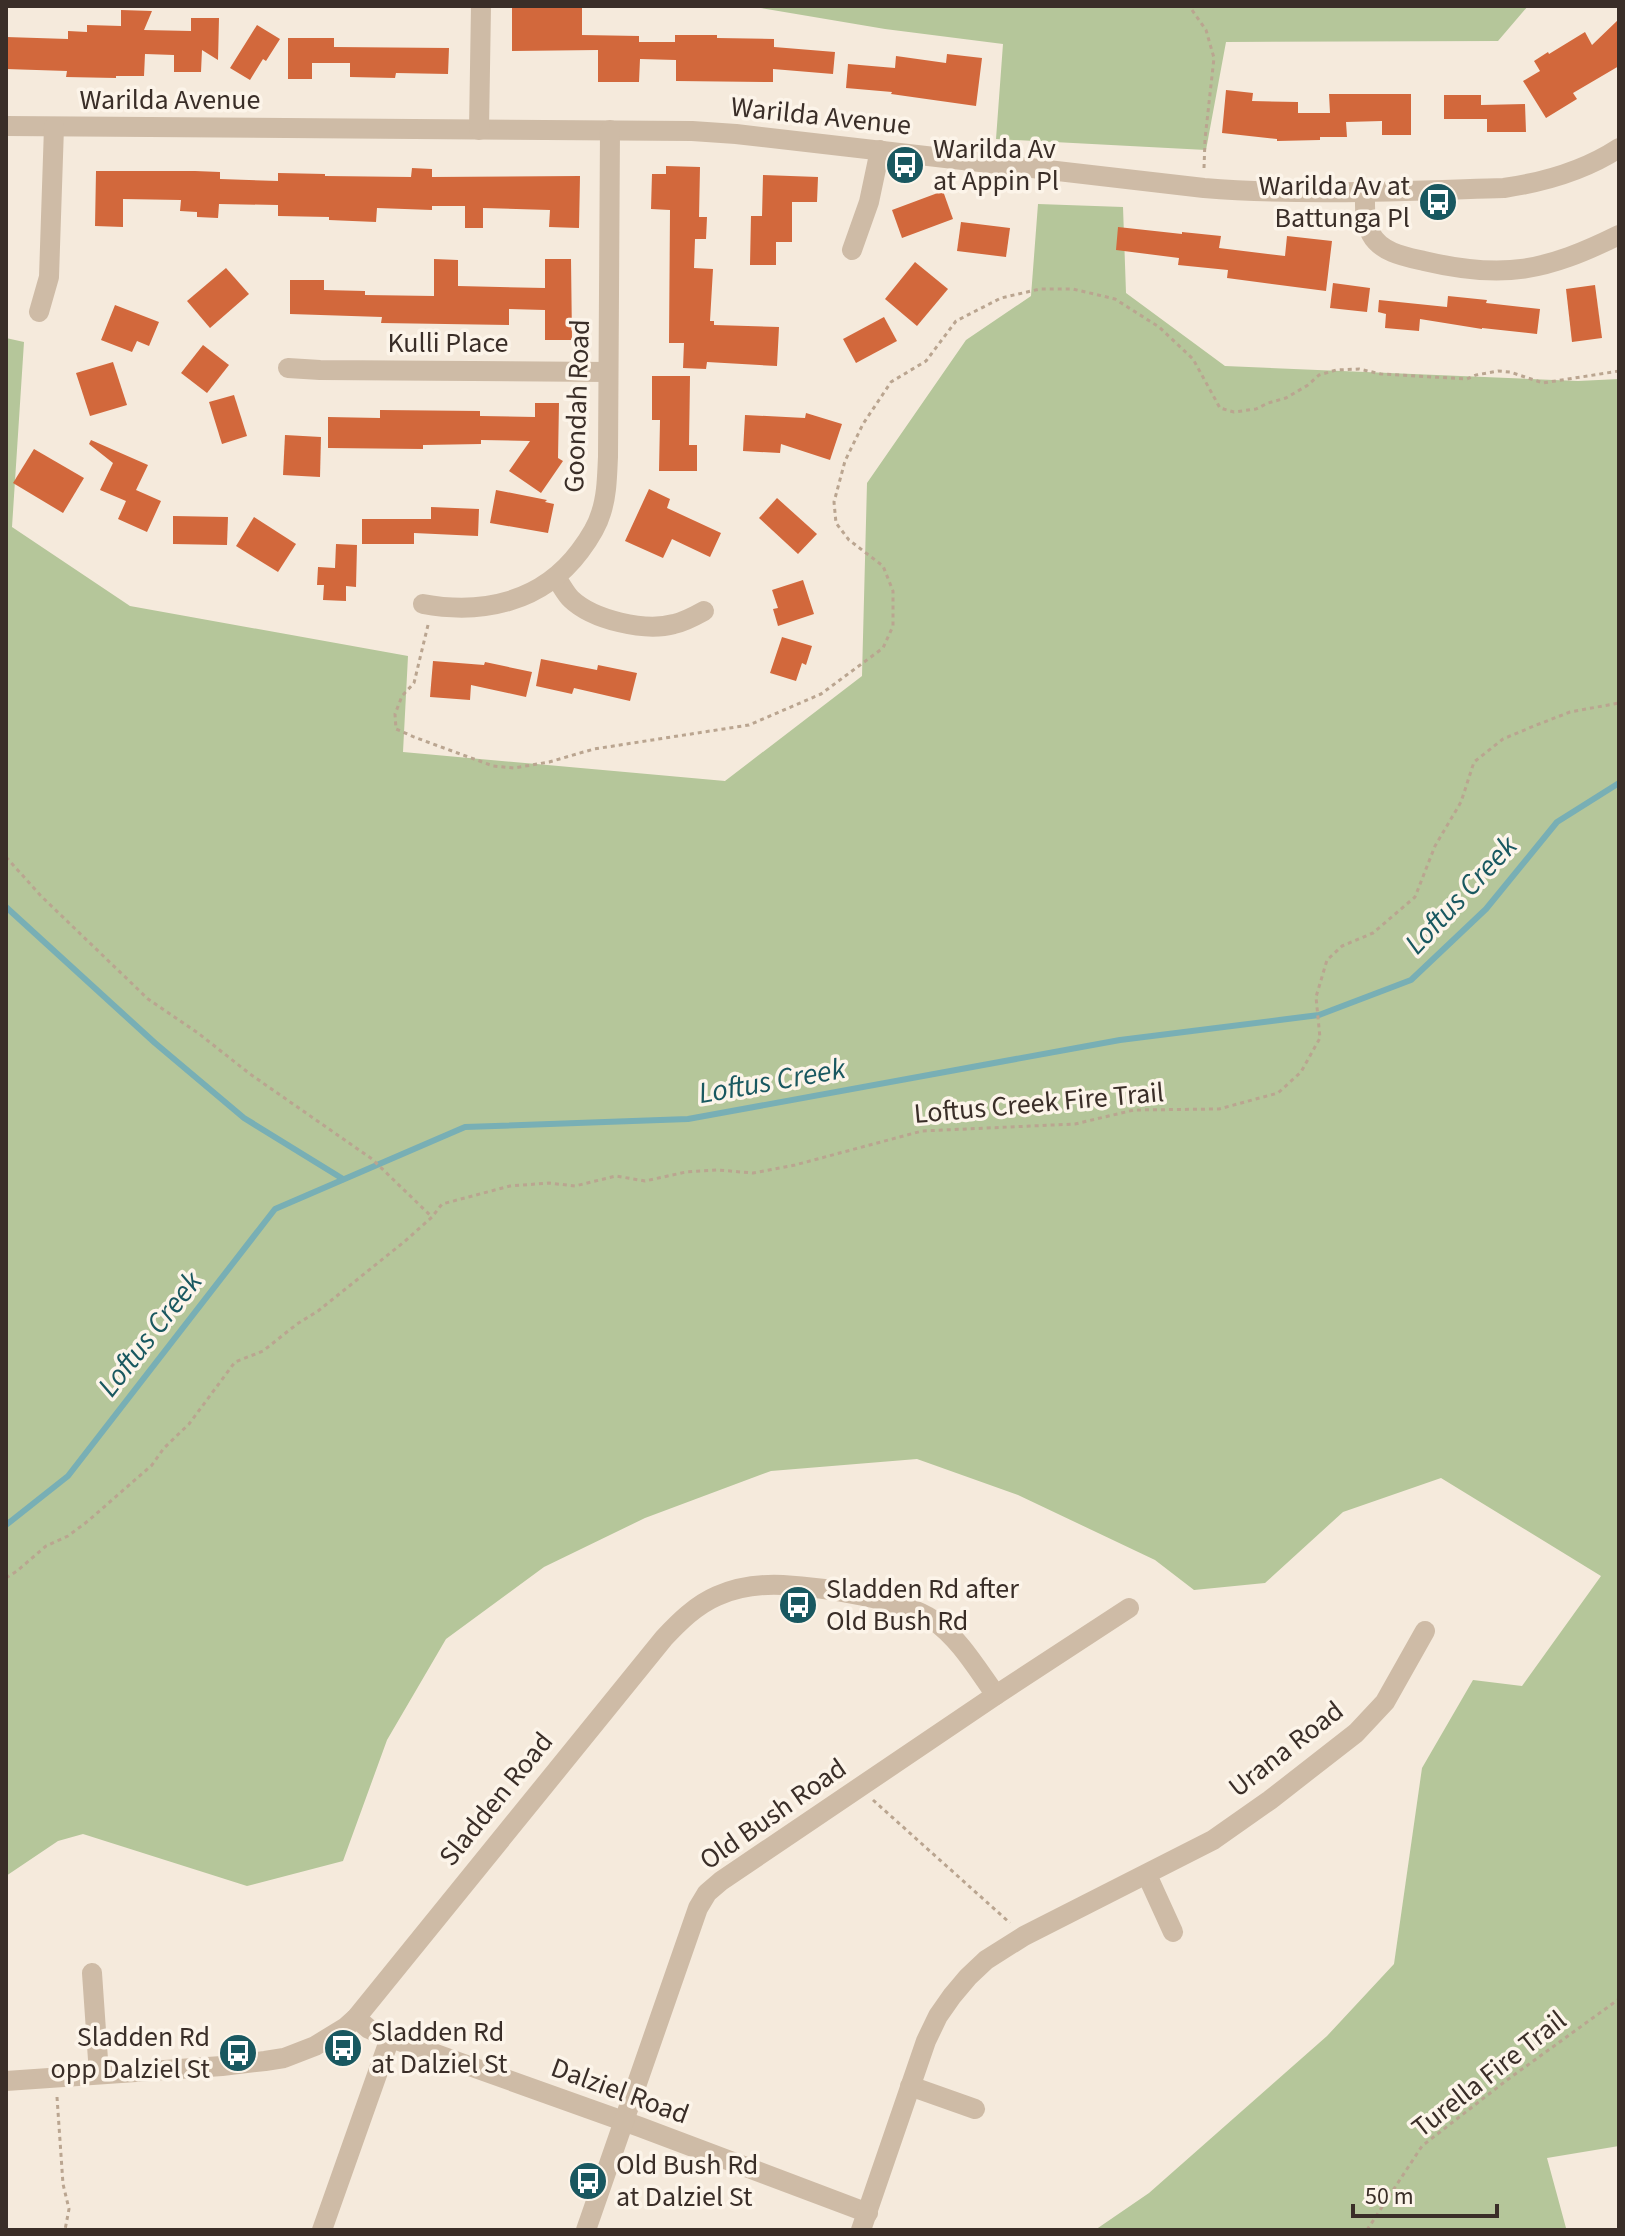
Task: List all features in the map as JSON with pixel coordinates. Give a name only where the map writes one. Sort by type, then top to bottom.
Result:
[{"type":"street","points":[[479,130],[481,6]]},
{"type":"street","name":"Warilda Avenue","points":[[6,126],[692,131],[1255,192],[1504,188],[1531,184],[1582,169],[1619,148]]},
{"type":"street","points":[[39,312],[49,277],[54,127]]},
{"type":"street","name":"Goondah Road","points":[[428,605],[449,609],[474,608],[500,604],[529,593],[556,578],[574,559],[590,537],[601,514],[607,479],[610,130]]},
{"type":"street","points":[[852,250],[872,192],[880,150]]},
{"type":"street","points":[[1365,192],[1366,221],[1378,243],[1394,253],[1464,270],[1492,272],[1527,269],[1564,260],[1619,235]]},
{"type":"street","name":"Kulli Place","points":[[288,368],[608,372]]},
{"type":"street","points":[[556,578],[571,598],[604,618],[651,626],[674,625],[704,611]]},
{"type":"street","name":"Sladden Road","points":[[6,2081],[222,2066],[284,2058],[315,2046],[346,2027],[664,1638],[691,1612],[716,1596],[749,1587],[783,1585],[892,1602],[916,1610],[934,1620],[960,1644],[996,1695]]},
{"type":"street","name":"Old Bush Road","points":[[586,2230],[698,1908],[707,1893],[1129,1608]]},
{"type":"street","name":"Urana Road","points":[[864,2222],[926,2041],[938,2016],[968,1977],[986,1960],[1024,1936],[1213,1840],[1270,1800],[1356,1733],[1385,1702],[1425,1631]]},
{"type":"street","points":[[1147,1875],[1173,1932]]},
{"type":"street","points":[[92,1973],[99,2074]]},
{"type":"street","name":"Dalziel Road","points":[[356,2018],[369,2029],[390,2038],[623,2121],[864,2222]]},
{"type":"street","points":[[322,2230],[390,2038]]},
{"type":"street","points":[[910,2086],[975,2109]]},
{"type":"path","points":[[1192,10],[1206,30],[1214,58],[1205,139],[1204,188]]},
{"type":"path","points":[[428,605],[414,683],[402,696],[395,714],[396,729],[493,766],[514,768],[594,749],[749,725],[821,694],[883,648],[893,626],[893,591],[883,566],[849,540],[836,523],[834,502],[845,461],[863,424],[891,382],[926,361],[956,321],[1001,298],[1040,289],[1073,289],[1115,299],[1159,327],[1193,359],[1220,408],[1234,412],[1256,409],[1286,398],[1319,375],[1336,370],[1359,369],[1381,374],[1467,379],[1498,371],[1543,383],[1619,371]]},
{"type":"path","name":"Loftus Creek Fire Trail","points":[[6,1578],[46,1546],[68,1536],[88,1521],[152,1465],[164,1448],[189,1424],[235,1362],[263,1351],[318,1311],[432,1217],[442,1204],[510,1186],[549,1183],[575,1186],[616,1176],[645,1181],[686,1172],[718,1170],[753,1173],[922,1131],[1075,1124],[1134,1110],[1219,1109],[1278,1093],[1301,1072],[1320,1038],[1316,997],[1327,960],[1342,946],[1373,933],[1415,897],[1435,846],[1461,802],[1474,762],[1503,739],[1534,726],[1570,712],[1619,703]]},
{"type":"path","points":[[6,857],[41,896],[148,999],[372,1159],[432,1217]]},
{"type":"path","points":[[873,1800],[1024,1936]]},
{"type":"path","name":"Turella Fire Trail","points":[[1367,2230],[1422,2146],[1619,1999]]},
{"type":"path","points":[[56,2077],[63,2184],[69,2209],[65,2230]]},
{"type":"green space","points":[[749,6],[1528,6],[1498,41],[1226,42],[1206,150],[996,139],[1003,44],[885,29]]},
{"type":"green space","points":[[1038,204],[1123,207],[1126,293],[1225,366],[1578,381],[1619,379],[1619,2146],[1547,2158],[1566,2228],[1563,2230],[1095,2230],[1149,2193],[1327,2036],[1394,1964],[1422,1768],[1473,1680],[1522,1686],[1601,1576],[1441,1478],[1343,1512],[1265,1583],[1194,1590],[1155,1560],[1018,1495],[917,1459],[771,1471],[645,1518],[544,1567],[446,1639],[387,1740],[343,1861],[247,1886],[83,1834],[58,1841],[6,1876],[6,338],[24,342],[12,527],[130,606],[408,656],[403,752],[725,781],[862,676],[867,483],[966,340],[1031,296]]},
{"type":"building","points":[[512,6],[582,6],[582,35],[639,36],[639,42],[675,42],[675,35],[774,39],[774,47],[835,52],[833,74],[773,69],[773,82],[676,81],[676,60],[640,59],[639,82],[598,82],[598,50],[512,51]]},
{"type":"building","points":[[121,10],[152,11],[144,30],[191,31],[191,18],[219,18],[218,60],[202,50],[201,72],[174,72],[174,55],[145,54],[144,76],[116,78],[66,77],[67,71],[6,69],[6,37],[68,39],[68,31],[87,32],[87,25],[121,26]]},
{"type":"building","points":[[1619,19],[1619,66],[1573,93],[1577,99],[1546,118],[1523,81],[1540,71],[1534,61],[1585,32],[1592,45]]},
{"type":"building","points":[[257,25],[280,39],[250,80],[230,68]]},
{"type":"building","points":[[288,38],[334,38],[334,47],[449,48],[448,74],[396,73],[395,78],[350,77],[350,63],[312,63],[312,79],[288,79]]},
{"type":"building","points":[[947,54],[982,58],[976,106],[846,88],[848,64],[895,68],[896,56],[946,63]]},
{"type":"building","points":[[1226,90],[1253,93],[1252,101],[1298,102],[1298,113],[1330,113],[1329,94],[1411,94],[1411,135],[1382,135],[1382,121],[1346,122],[1347,137],[1320,137],[1320,140],[1277,141],[1222,133]]},
{"type":"building","points":[[1444,95],[1481,95],[1481,105],[1525,104],[1526,132],[1487,132],[1487,119],[1444,119]]},
{"type":"building","points":[[666,166],[700,167],[699,217],[707,217],[706,239],[695,239],[694,268],[713,269],[710,321],[714,321],[714,325],[779,327],[777,366],[707,362],[706,369],[683,368],[684,343],[669,343],[670,210],[651,209],[652,174],[666,174]]},
{"type":"building","points":[[412,168],[432,169],[432,177],[580,176],[579,228],[549,227],[550,210],[483,208],[483,228],[465,228],[465,206],[432,206],[432,210],[377,208],[376,222],[278,216],[278,205],[219,204],[218,218],[197,217],[197,212],[180,211],[181,200],[123,199],[123,227],[95,226],[96,171],[220,172],[220,179],[278,181],[278,173],[411,177]]},
{"type":"building","points":[[763,175],[818,177],[817,202],[792,202],[792,242],[776,242],[776,265],[750,265],[751,216],[762,216]]},
{"type":"building","points":[[943,191],[953,219],[902,238],[892,210]]},
{"type":"building","points":[[961,222],[1010,228],[1006,257],[957,251]]},
{"type":"building","points":[[1118,227],[1221,236],[1219,248],[1285,256],[1287,236],[1332,241],[1326,291],[1227,278],[1228,270],[1178,265],[1179,258],[1116,250]]},
{"type":"building","points":[[434,259],[458,260],[458,286],[545,288],[545,259],[571,259],[572,340],[545,340],[545,310],[509,309],[509,325],[381,323],[382,317],[290,314],[290,280],[324,280],[324,290],[365,291],[365,295],[434,296]]},
{"type":"building","points":[[915,262],[948,289],[917,326],[885,299]]},
{"type":"building","points":[[226,268],[249,294],[210,328],[187,301]]},
{"type":"building","points":[[1333,283],[1370,288],[1367,312],[1330,308]]},
{"type":"building","points":[[1595,285],[1602,338],[1572,342],[1566,289]]},
{"type":"building","points":[[1448,296],[1540,309],[1537,334],[1420,319],[1419,331],[1385,328],[1386,314],[1378,312],[1379,300],[1447,307]]},
{"type":"building","points":[[115,305],[159,322],[149,346],[137,341],[132,352],[101,340]]},
{"type":"building","points":[[884,317],[897,341],[856,363],[843,339]]},
{"type":"building","points":[[203,345],[229,365],[207,393],[181,373]]},
{"type":"building","points":[[113,362],[127,405],[90,416],[76,373]]},
{"type":"building","points":[[652,376],[690,376],[689,445],[697,445],[697,471],[659,471],[660,420],[652,420]]},
{"type":"building","points":[[234,395],[247,436],[222,444],[209,402]]},
{"type":"building","points":[[535,403],[559,403],[558,458],[563,461],[541,493],[509,471],[530,441],[481,440],[481,444],[423,445],[423,449],[328,448],[328,417],[380,418],[380,410],[480,411],[480,416],[535,417]]},
{"type":"building","points":[[806,413],[842,424],[830,460],[781,444],[780,453],[743,451],[745,415],[805,418]]},
{"type":"building","points":[[285,435],[321,437],[320,477],[283,475]]},
{"type":"building","points":[[91,440],[148,465],[136,490],[161,501],[147,532],[118,519],[126,501],[100,490],[113,463],[89,444]]},
{"type":"building","points":[[34,449],[84,478],[63,513],[13,483]]},
{"type":"building","points":[[649,489],[670,499],[667,508],[721,533],[710,557],[672,539],[663,558],[625,541]]},
{"type":"building","points":[[496,490],[554,504],[548,533],[490,523]]},
{"type":"building","points":[[777,498],[817,534],[798,554],[759,518]]},
{"type":"building","points":[[431,507],[479,509],[478,536],[414,533],[414,544],[362,544],[362,519],[431,519]]},
{"type":"building","points":[[173,516],[228,517],[227,545],[173,544]]},
{"type":"building","points":[[254,517],[296,544],[278,572],[236,546]]},
{"type":"building","points":[[336,544],[357,545],[356,587],[346,586],[346,601],[323,600],[324,585],[317,585],[318,567],[335,568]]},
{"type":"building","points":[[803,580],[814,614],[778,626],[773,609],[778,608],[772,590]]},
{"type":"building","points":[[782,637],[812,646],[806,665],[802,663],[796,681],[770,673]]},
{"type":"building","points":[[541,659],[597,670],[598,665],[637,673],[630,701],[574,688],[572,694],[536,686]]},
{"type":"building","points":[[433,661],[484,665],[485,662],[532,672],[526,697],[471,685],[470,700],[430,697]]},
{"type":"waterway","name":"Loftus Creek","points":[[6,1525],[68,1476],[275,1209],[465,1127],[688,1119],[1120,1040],[1319,1015],[1411,980],[1486,909],[1557,822],[1619,783]]},
{"type":"waterway","points":[[6,907],[155,1043],[244,1118],[343,1179]]},
{"type":"place","name":"Warilda Av at Appin Pl","points":[[905,165]]},
{"type":"place","name":"Warilda Av at Battunga Pl","points":[[1438,202]]},
{"type":"place","name":"Sladden Rd after Old Bush Rd","points":[[798,1605]]},
{"type":"place","name":"Sladden Rd at Dalziel St","points":[[343,2048]]},
{"type":"place","name":"Sladden Rd opp Dalziel St","points":[[238,2053]]},
{"type":"place","name":"Old Bush Rd at Dalziel St","points":[[588,2181]]}]
